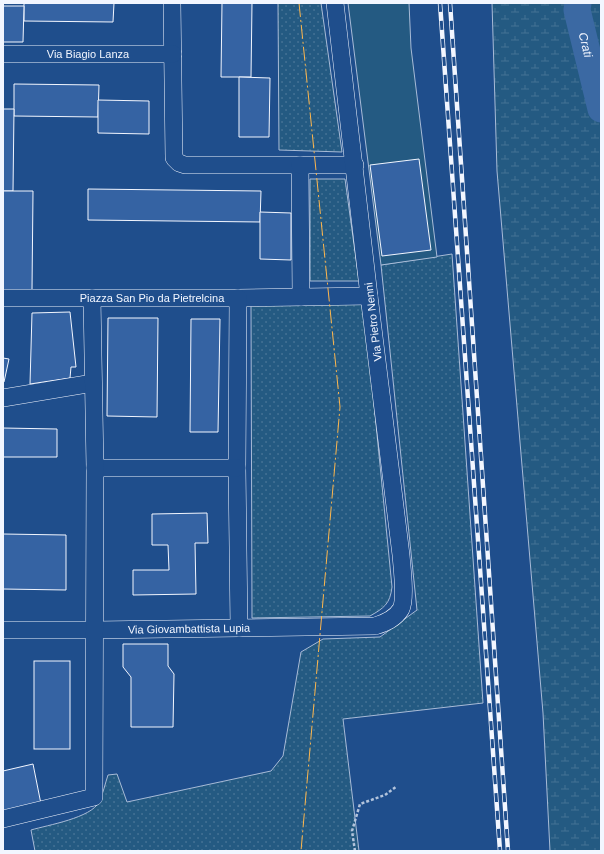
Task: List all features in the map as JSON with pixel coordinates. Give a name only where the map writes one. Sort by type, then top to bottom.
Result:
[{"type":"street","points":[[172,3],[174,158],[179,163],[185,165],[354,165]]},
{"type":"street","name":"Via Pietro Nenni","points":[[335,3],[404,588],[401,608],[384,624],[375,626]]},
{"type":"street","name":"Via Biagio Lanza","points":[[3,54],[173,54]]},
{"type":"street","points":[[300,165],[301,297]]},
{"type":"street","name":"Piazza San Pio da Pietrelcina","points":[[3,298],[238,298],[369,296]]},
{"type":"street","points":[[3,818],[94,797],[95,630],[92,298]]},
{"type":"street","points":[[238,298],[237,468],[239,628]]},
{"type":"street","points":[[3,398],[93,383]]},
{"type":"street","points":[[94,468],[237,468]]},
{"type":"street","name":"Via Giovambattista Lupia","points":[[3,630],[375,626]]},
{"type":"path","points":[[355,851],[352,831],[360,804],[385,795],[398,786]]},
{"type":"green space","points":[[278,3],[321,3],[342,152],[279,150]]},
{"type":"green space","points":[[348,3],[409,3],[411,48],[437,257],[381,265]]},
{"type":"green space","points":[[492,3],[601,3],[601,851],[550,851],[543,713],[497,171]]},
{"type":"green space","points":[[310,179],[345,179],[359,281],[310,281]]},
{"type":"green space","points":[[452,254],[483,703],[343,719],[359,851],[35,851],[31,830],[78,817],[94,808],[99,802],[108,775],[117,774],[127,802],[271,771],[283,756],[301,652],[323,639],[380,637],[417,610],[381,265]]},
{"type":"green space","points":[[364,302],[392,587],[390,598],[383,608],[370,616],[252,618],[251,305]]},
{"type":"building","points":[[24,3],[114,3],[113,22],[24,21]]},
{"type":"building","points":[[222,3],[252,3],[251,77],[221,77]]},
{"type":"building","points":[[3,6],[24,6],[23,42],[3,42]]},
{"type":"building","points":[[239,77],[270,78],[269,137],[239,137]]},
{"type":"building","points":[[14,84],[99,85],[98,117],[14,116]]},
{"type":"building","points":[[98,100],[149,101],[149,134],[98,133]]},
{"type":"building","points":[[3,109],[14,109],[13,191],[3,191]]},
{"type":"building","points":[[419,159],[431,250],[382,256],[370,165]]},
{"type":"building","points":[[88,189],[261,191],[260,222],[88,220]]},
{"type":"building","points":[[3,191],[33,191],[32,290],[3,290]]},
{"type":"building","points":[[260,212],[291,213],[291,260],[260,259]]},
{"type":"building","points":[[70,312],[76,367],[71,367],[70,378],[30,384],[32,313]]},
{"type":"building","points":[[108,318],[158,318],[157,417],[107,416]]},
{"type":"building","points":[[191,319],[220,319],[218,432],[190,432]]},
{"type":"building","points":[[3,358],[9,359],[4,382],[3,382]]},
{"type":"building","points":[[3,428],[57,429],[57,457],[3,457]]},
{"type":"building","points":[[207,513],[208,543],[195,543],[196,594],[133,595],[133,570],[169,570],[168,545],[152,545],[152,514]]},
{"type":"building","points":[[3,534],[66,535],[66,590],[3,589]]},
{"type":"building","points":[[123,644],[168,644],[168,666],[174,674],[173,727],[131,727],[131,677],[123,667]]},
{"type":"building","points":[[34,661],[70,661],[70,749],[34,749]]},
{"type":"building","points":[[33,764],[41,804],[3,811],[3,771]]},
{"type":"waterway","name":"Crati","points":[[578,3],[577,10],[601,109]]},
{"type":"railway","points":[[440,3],[500,851]]},
{"type":"railway","points":[[450,3],[508,851]]},
{"type":"power","points":[[299,3],[340,407],[301,851]]}]
